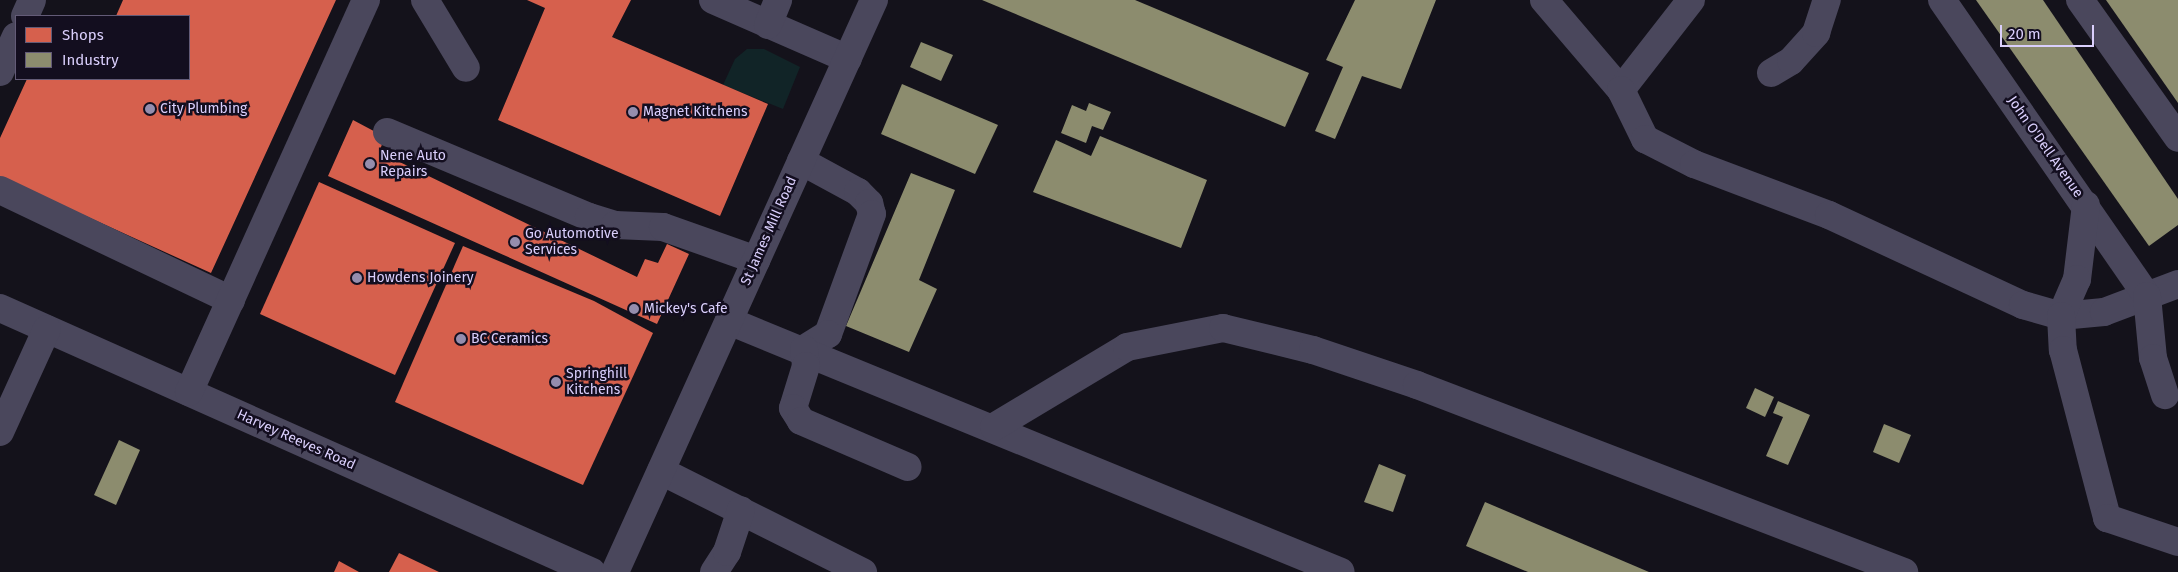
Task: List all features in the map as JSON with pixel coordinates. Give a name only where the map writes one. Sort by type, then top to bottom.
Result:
[{"type":"street","points":[[25,15],[32,0]]},
{"type":"street","points":[[189,392],[366,0]]},
{"type":"street","points":[[426,0],[466,68]]},
{"type":"street","points":[[713,0],[848,58]]},
{"type":"street","points":[[768,25],[778,0]]},
{"type":"street","name":"St James Mill Road","points":[[615,572],[874,0]]},
{"type":"street","points":[[1544,0],[1621,90],[1645,139],[1694,164],[1829,215],[2024,305],[2061,316],[2104,312],[2178,284]]},
{"type":"street","points":[[1621,90],[1691,0]]},
{"type":"street","points":[[1772,73],[1791,61],[1816,33],[1827,0]]},
{"type":"street","name":"John O'Dell Avenue","points":[[1942,0],[2086,205],[2147,296]]},
{"type":"street","points":[[2080,0],[2178,138]]},
{"type":"street","points":[[0,72],[15,38]]},
{"type":"street","points":[[387,132],[589,217],[615,225],[663,227],[756,260]]},
{"type":"street","points":[[801,161],[858,192],[869,203],[872,214],[828,334],[804,350]]},
{"type":"street","points":[[0,190],[231,300]]},
{"type":"street","points":[[2086,205],[2077,279],[2061,316],[2067,367],[2106,518],[2178,542]]},
{"type":"street","points":[[2147,296],[2153,358],[2165,394]]},
{"type":"street","name":"Harvey Reeves Road","points":[[0,308],[592,572]]},
{"type":"street","points":[[729,321],[783,345],[804,350],[994,427],[1341,572]]},
{"type":"street","points":[[994,427],[1127,347],[1223,328],[1313,350],[1417,385],[1904,572]]},
{"type":"street","points":[[0,432],[47,329]]},
{"type":"street","points":[[804,350],[806,366],[793,408],[801,421],[908,467]]},
{"type":"street","points":[[661,470],[862,572]]},
{"type":"street","points":[[714,572],[727,552],[742,510]]},
{"type":"green space","points":[[747,49],[764,49],[800,67],[783,109],[723,85],[735,59]]},
{"type":"building: Shops","name":"City Plumbing","points":[[123,0],[336,0],[211,273],[0,177],[0,138],[27,80],[190,80],[190,15],[116,15]]},
{"type":"building: Shops","name":"Magnet Kitchens","points":[[527,0],[631,0],[612,37],[768,104],[720,216],[498,120],[545,8]]},
{"type":"building: Shops","points":[[353,120],[385,137],[379,152],[637,277],[645,259],[658,263],[667,244],[689,254],[657,324],[328,176]]},
{"type":"building: Shops","name":"Howdens Joinery","points":[[319,182],[455,243],[395,375],[260,314]]},
{"type":"building: Shops","name":"Springhill Kitchens","points":[[463,246],[594,301],[653,333],[583,485],[395,402]]},
{"type":"building: Shops","points":[[399,553],[439,572],[389,572]]},
{"type":"building: Shops","points":[[339,561],[359,572],[334,572]]},
{"type":"building: Industry","points":[[982,0],[1135,0],[1309,73],[1285,127]]},
{"type":"building: Industry","points":[[1355,0],[1436,0],[1401,89],[1362,76],[1335,139],[1315,131],[1343,67],[1326,60]]},
{"type":"building: Industry","points":[[1976,0],[2043,0],[2178,199],[2178,225],[2149,246]]},
{"type":"building: Industry","points":[[2106,0],[2178,0],[2178,103]]},
{"type":"building: Industry","points":[[921,42],[953,55],[941,81],[910,67]]},
{"type":"building: Industry","points":[[902,84],[998,125],[975,174],[881,134]]},
{"type":"building: Industry","points":[[1089,103],[1111,112],[1103,130],[1092,126],[1086,143],[1061,133],[1072,105],[1086,111]]},
{"type":"building: Industry","points":[[1100,136],[1207,180],[1181,248],[1033,192],[1056,140],[1091,156]]},
{"type":"building: Industry","points":[[911,173],[955,190],[919,280],[937,289],[909,352],[846,326]]},
{"type":"building: Industry","points":[[1755,388],[1774,397],[1765,417],[1746,408]]},
{"type":"building: Industry","points":[[1778,401],[1810,415],[1788,465],[1766,456],[1783,417],[1773,413]]},
{"type":"building: Industry","points":[[1884,424],[1911,435],[1899,463],[1873,452]]},
{"type":"building: Industry","points":[[119,440],[140,450],[116,505],[94,495]]},
{"type":"building: Industry","points":[[1379,464],[1406,475],[1393,512],[1364,502]]},
{"type":"building: Industry","points":[[1485,502],[1649,572],[1528,572],[1466,546]]},
{"type":"place","name":"City Plumbing","points":[[150,109]]},
{"type":"place","name":"Magnet Kitchens","points":[[633,112]]},
{"type":"place","name":"Nene Auto Repairs","points":[[370,164]]},
{"type":"place","name":"Go Automotive Services","points":[[515,242]]},
{"type":"place","name":"Howdens Joinery","points":[[357,278]]},
{"type":"place","name":"Mickey's Cafe","points":[[634,309]]},
{"type":"place","name":"BC Ceramics","points":[[461,339]]},
{"type":"place","name":"Springhill Kitchens","points":[[556,382]]}]
